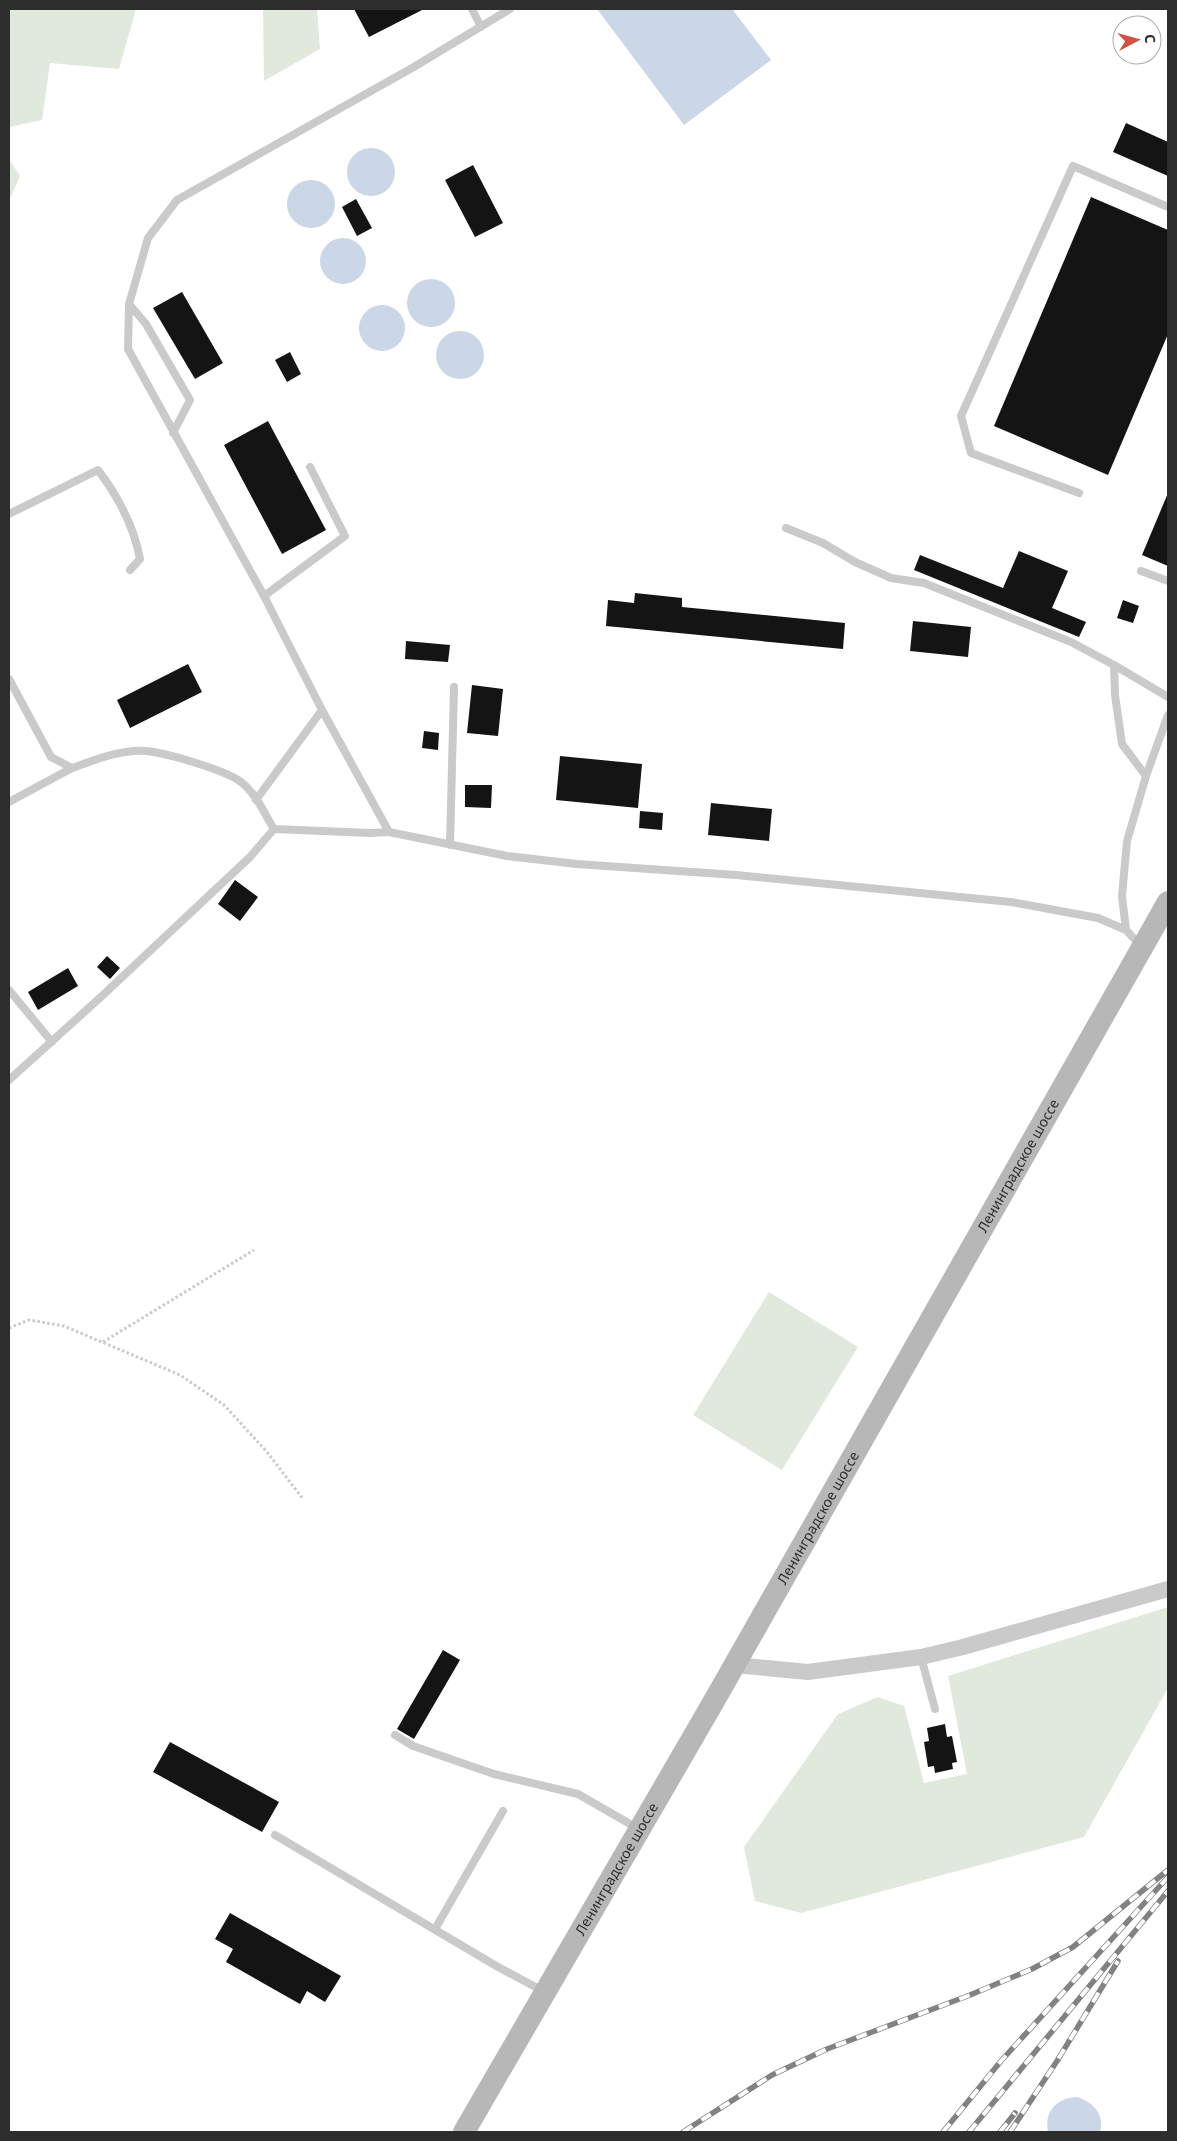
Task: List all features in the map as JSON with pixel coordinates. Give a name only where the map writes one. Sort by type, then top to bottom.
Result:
[{"type":"main road","name":"Ленинградское шоссе","points":[[464,2132],[734,1665],[1168,902]]},
{"type":"street","points":[[734,1665],[808,1672],[921,1657],[963,1648],[1168,1589]]},
{"type":"lane","points":[[472,9],[481,26]]},
{"type":"lane","points":[[389,832],[322,710],[264,596],[128,349],[129,304],[148,238],[177,200],[412,68],[510,9]]},
{"type":"lane","points":[[1079,493],[971,453],[961,416],[1073,166],[1168,207]]},
{"type":"lane","points":[[129,304],[146,324],[190,400],[173,433]]},
{"type":"lane","points":[[264,596],[346,536],[310,467]]},
{"type":"lane","points":[[9,514],[98,470],[108,483],[136,539],[140,559],[130,570]]},
{"type":"lane","points":[[786,528],[823,543],[855,562],[891,578],[924,583],[1071,642],[1114,664],[1168,696]]},
{"type":"lane","points":[[1141,572],[1168,582]]},
{"type":"lane","points":[[1114,664],[1115,695],[1122,744],[1146,776]]},
{"type":"lane","points":[[9,679],[51,757],[72,768]]},
{"type":"lane","points":[[450,845],[454,686]]},
{"type":"lane","points":[[256,800],[322,710]]},
{"type":"lane","points":[[1126,930],[1122,896],[1127,841],[1146,776],[1168,715]]},
{"type":"lane","points":[[9,802],[72,768],[113,754],[146,751],[212,768],[242,782],[274,829]]},
{"type":"lane","points":[[274,829],[370,834],[389,832],[507,856],[568,863],[736,875],[1010,902],[1098,918],[1126,930],[1143,948]]},
{"type":"lane","points":[[9,1080],[250,857],[274,829]]},
{"type":"lane","points":[[9,990],[52,1042]]},
{"type":"lane","points":[[921,1657],[935,1709]]},
{"type":"lane","points":[[395,1735],[413,1746],[494,1774],[578,1794],[639,1830]]},
{"type":"lane","points":[[435,1929],[503,1811]]},
{"type":"lane","points":[[275,1834],[545,1992]]},
{"type":"path","points":[[102,1342],[254,1250]]},
{"type":"path","points":[[9,1328],[29,1320],[64,1326],[180,1374],[224,1405],[267,1452],[303,1499]]},
{"type":"shaded area","points":[[9,9],[136,9],[119,69],[50,63],[42,120],[9,127]]},
{"type":"shaded area","points":[[263,9],[317,9],[320,49],[264,81]]},
{"type":"shaded area","points":[[9,159],[20,176],[9,201]]},
{"type":"shaded area","points":[[769,1292],[858,1347],[782,1470],[693,1415]]},
{"type":"shaded area","points":[[1168,1607],[1168,1688],[1084,1837],[801,1913],[755,1901],[744,1847],[838,1714],[878,1697],[904,1706],[924,1783],[967,1774],[948,1676]]},
{"type":"water","points":[[597,9],[732,9],[771,60],[684,125]]},
{"type":"water","points":[[366,148],[376,148],[388,155],[395,167],[395,177],[388,189],[376,196],[366,196],[358,192],[351,185],[347,177],[347,167],[351,159],[358,152]]},
{"type":"water","points":[[306,180],[316,180],[328,187],[335,199],[335,209],[328,221],[316,228],[306,228],[298,224],[291,217],[287,209],[287,199],[291,191],[298,184]]},
{"type":"water","points":[[348,238],[360,244],[365,252],[365,270],[360,278],[352,283],[338,284],[326,278],[321,270],[320,256],[326,244],[334,239]]},
{"type":"water","points":[[426,279],[436,279],[448,286],[455,298],[455,308],[448,320],[436,327],[426,327],[418,323],[411,316],[407,308],[407,298],[411,290],[418,283]]},
{"type":"water","points":[[382,305],[395,309],[401,315],[405,328],[401,341],[395,347],[382,351],[369,347],[363,341],[359,328],[363,315],[369,309]]},
{"type":"water","points":[[455,331],[465,331],[477,338],[484,350],[484,360],[477,372],[465,379],[455,379],[447,375],[440,368],[436,360],[436,350],[440,342],[447,335]]},
{"type":"water","points":[[1077,2097],[1088,2102],[1099,2114],[1101,2120],[1100,2132],[1048,2132],[1048,2118],[1053,2107],[1063,2100]]},
{"type":"building","points":[[354,9],[424,9],[369,37]]},
{"type":"building","points":[[1126,123],[1168,142],[1168,176],[1113,152]]},
{"type":"building","points":[[473,165],[503,223],[475,237],[445,180]]},
{"type":"building","points":[[1091,197],[1168,230],[1168,334],[1108,475],[994,426]]},
{"type":"building","points":[[356,199],[372,228],[357,236],[342,207]]},
{"type":"building","points":[[182,292],[223,363],[195,379],[153,308]]},
{"type":"building","points":[[290,352],[301,374],[287,382],[275,360]]},
{"type":"building","points":[[268,421],[326,530],[282,554],[224,445]]},
{"type":"building","points":[[1168,493],[1168,566],[1142,555]]},
{"type":"building","points":[[1019,551],[1068,571],[1052,608],[1086,622],[1079,637],[914,570],[920,555],[1003,588]]},
{"type":"building","points":[[635,593],[682,598],[682,607],[845,623],[843,649],[606,626],[608,600],[634,603]]},
{"type":"building","points":[[1123,600],[1139,606],[1133,623],[1117,618]]},
{"type":"building","points":[[913,621],[971,627],[968,657],[910,651]]},
{"type":"building","points":[[406,641],[450,645],[448,662],[405,659]]},
{"type":"building","points":[[188,664],[202,692],[130,728],[117,700]]},
{"type":"building","points":[[472,685],[503,689],[498,736],[467,733]]},
{"type":"building","points":[[424,731],[439,733],[438,750],[422,748]]},
{"type":"building","points":[[560,756],[642,764],[638,808],[556,800]]},
{"type":"building","points":[[465,785],[492,785],[491,808],[465,807]]},
{"type":"building","points":[[711,803],[772,809],[769,841],[708,835]]},
{"type":"building","points":[[640,811],[663,813],[662,830],[639,828]]},
{"type":"building","points":[[235,880],[258,897],[240,921],[218,904]]},
{"type":"building","points":[[107,956],[120,968],[110,979],[97,967]]},
{"type":"building","points":[[68,968],[78,986],[38,1010],[28,992]]},
{"type":"building","points":[[443,1650],[460,1660],[414,1739],[397,1729]]},
{"type":"building","points":[[945,1724],[947,1737],[952,1736],[957,1762],[952,1763],[953,1769],[935,1773],[934,1766],[928,1767],[924,1742],[929,1741],[927,1728]]},
{"type":"building","points":[[170,1742],[279,1802],[262,1832],[153,1772]]},
{"type":"building","points":[[230,1913],[341,1976],[325,2002],[307,1991],[300,2004],[226,1962],[233,1949],[215,1939]]},
{"type":"railway","points":[[683,2132],[772,2075],[827,2049],[970,1995],[1032,1969],[1073,1947],[1168,1870]]},
{"type":"railway","points":[[943,2132],[1001,2061],[1168,1877]]},
{"type":"railway","points":[[969,2132],[1168,1891]]},
{"type":"railway","points":[[1010,2132],[1057,2061],[1118,1961]]},
{"type":"railway","points":[[1000,2132],[1015,2113]]}]
